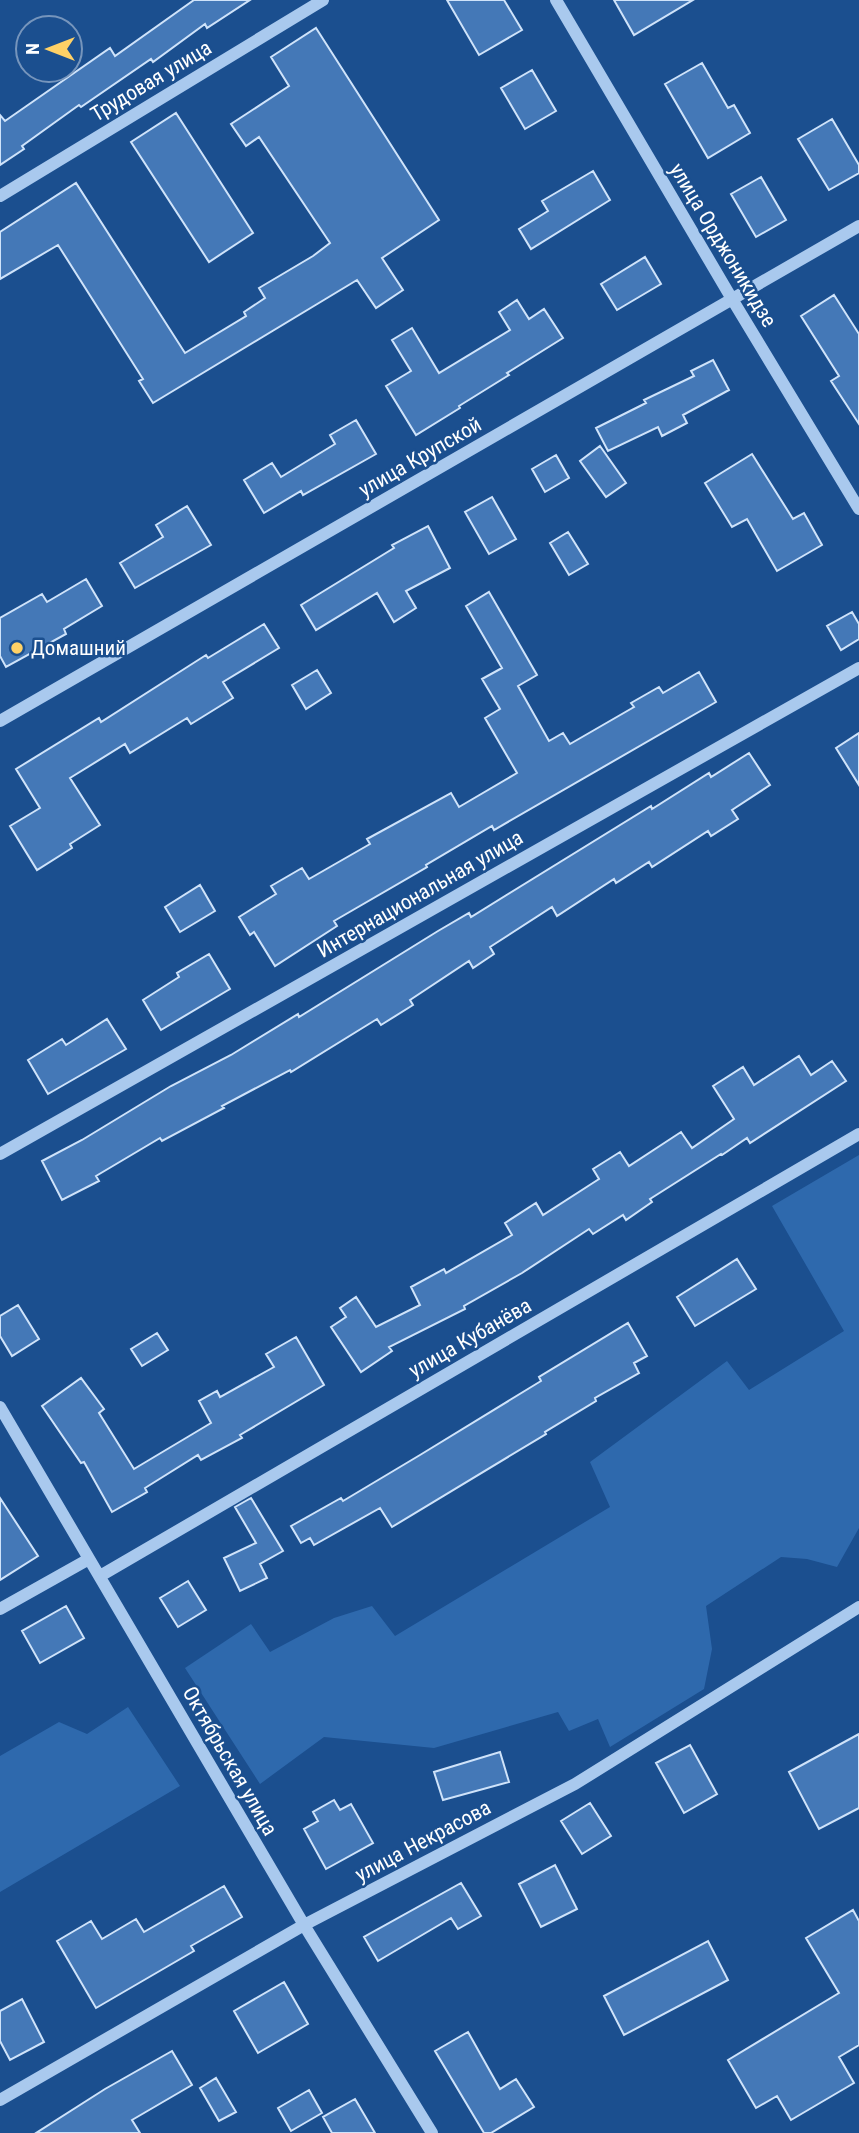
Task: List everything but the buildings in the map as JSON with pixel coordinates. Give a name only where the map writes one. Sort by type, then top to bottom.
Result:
[{"type":"street","name":"Трудовая улица","points":[[0,196],[323,0]]},
{"type":"street","name":"улица Орджоникидзе","points":[[556,0],[859,509]]},
{"type":"street","name":"улица Крупской","points":[[0,721],[859,226]]},
{"type":"street","name":"Интернациональная улица","points":[[0,1154],[859,668]]},
{"type":"street","name":"улица Кубанёва","points":[[100,1576],[859,1134]]},
{"type":"street","name":"Октябрьская улица","points":[[0,1406],[304,1925],[432,2133]]},
{"type":"street","points":[[0,1609],[89,1559]]},
{"type":"street","name":"улица Некрасова","points":[[0,2100],[304,1925],[575,1784],[859,1607]]},
{"type":"shaded area","points":[[859,1155],[859,1528],[837,1567],[807,1559],[781,1557],[706,1606],[712,1649],[704,1689],[610,1747],[598,1719],[569,1731],[558,1712],[434,1748],[324,1737],[260,1784],[185,1668],[251,1624],[270,1652],[334,1618],[372,1606],[395,1636],[610,1507],[590,1462],[727,1361],[749,1390],[844,1331],[772,1206]]},
{"type":"shaded area","points":[[128,1707],[180,1786],[0,1892],[0,1756],[59,1722],[87,1734]]},
{"type":"place","name":"Домашний","points":[[17,648]]}]
